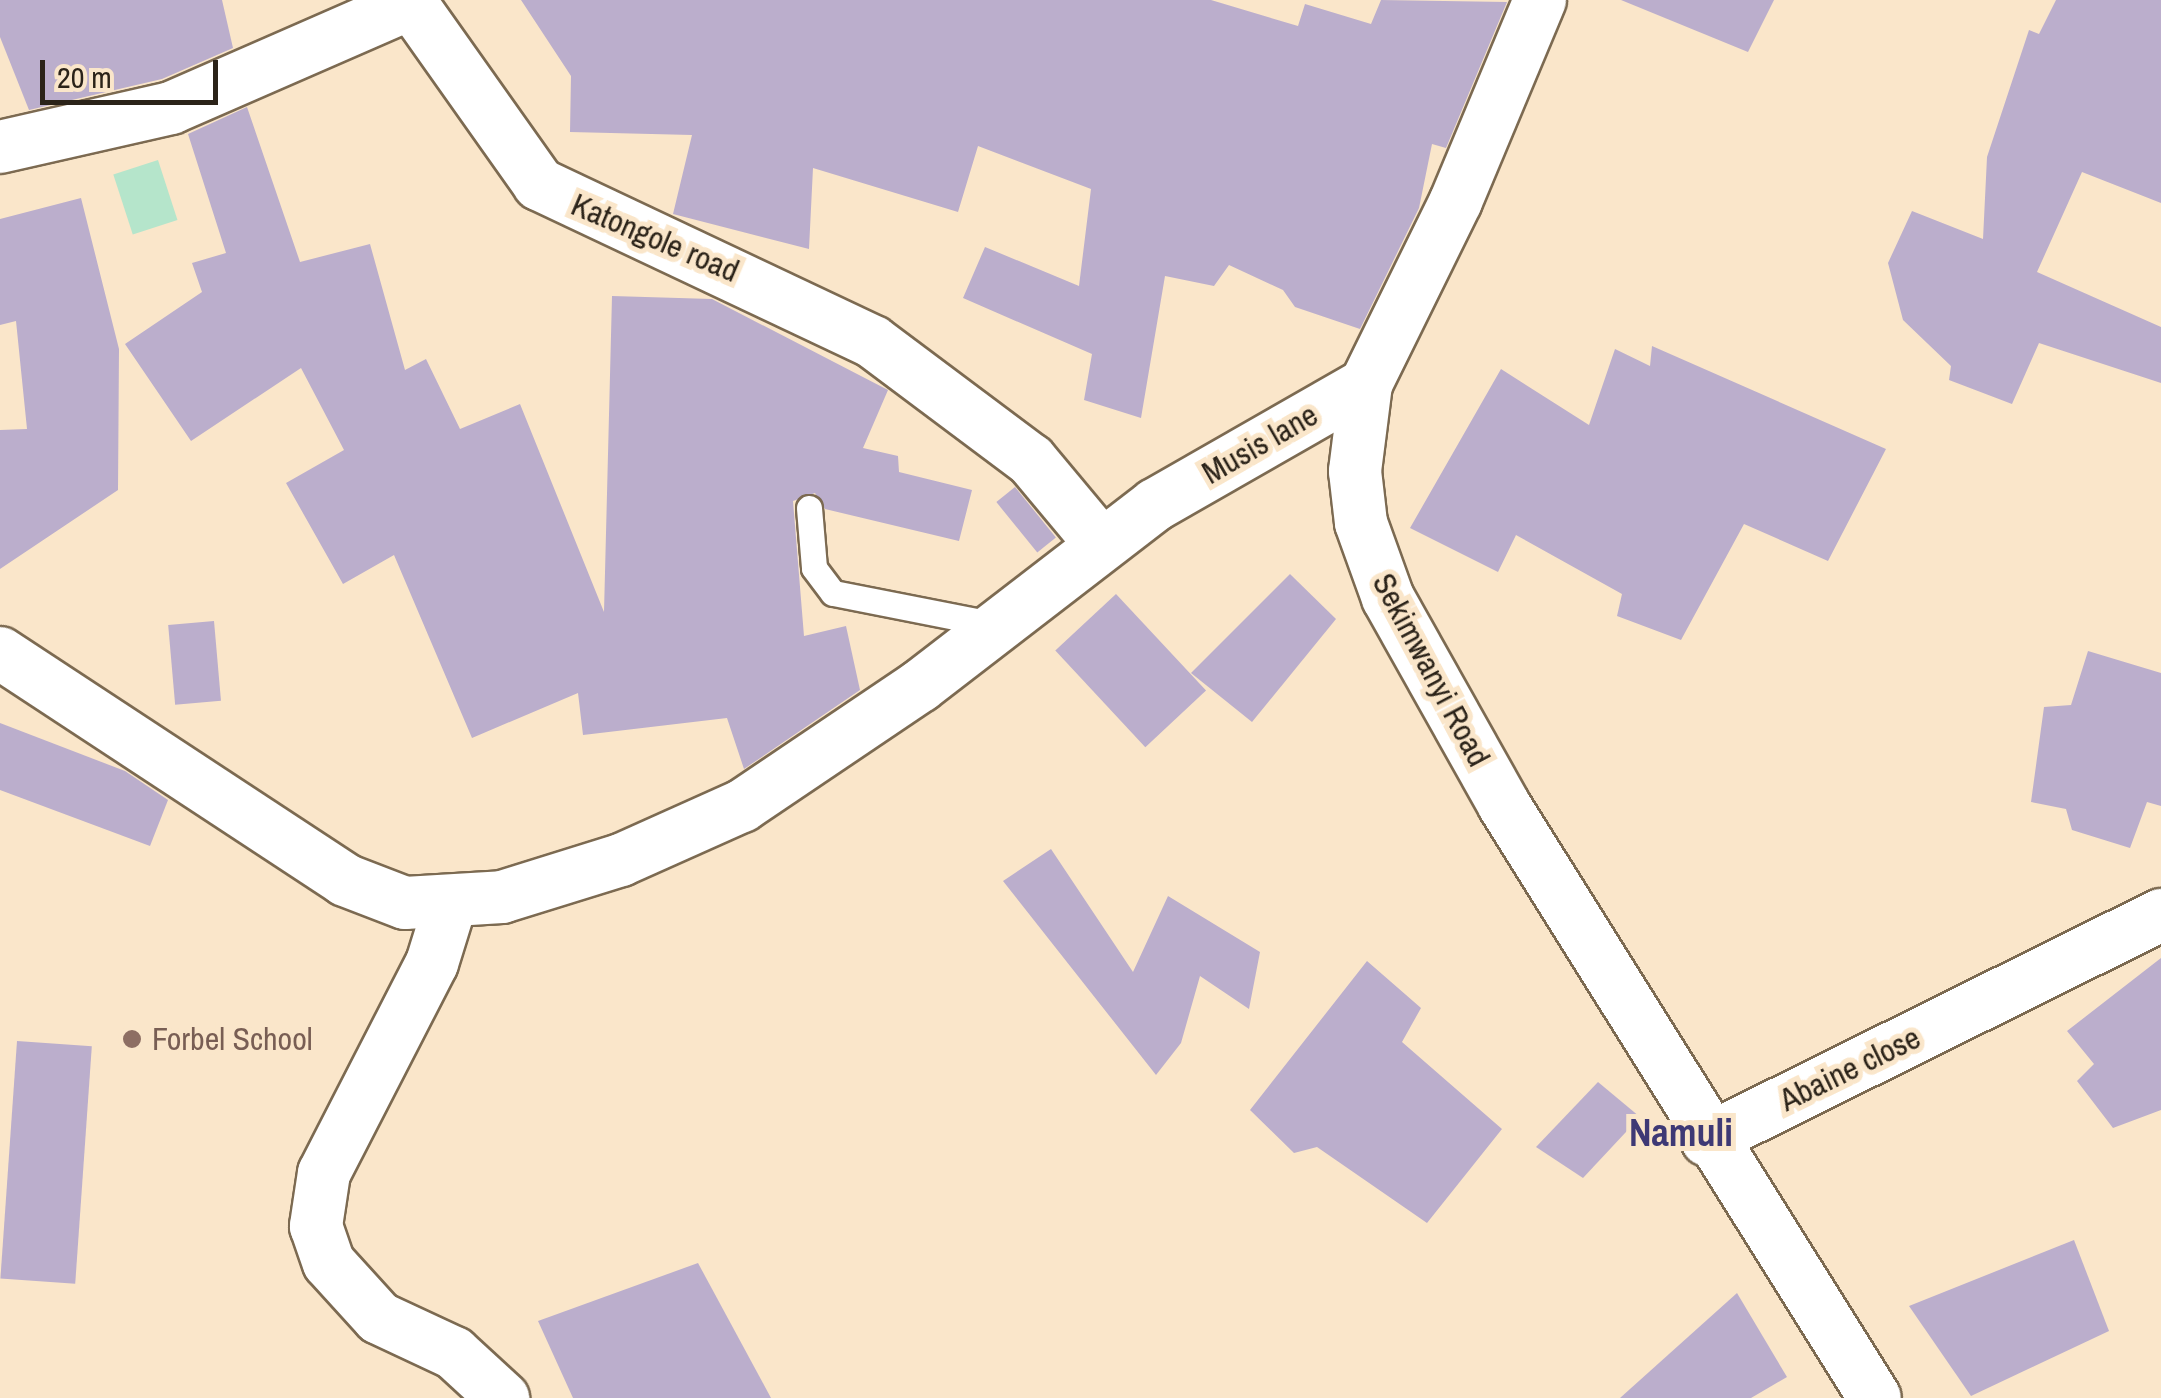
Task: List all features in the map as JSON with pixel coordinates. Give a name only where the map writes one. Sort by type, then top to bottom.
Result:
[{"type":"street","name":"Sekimwanyi Road","points":[[1540,0],[1456,201],[1366,384],[1356,502],[1388,598],[1707,1140]]},
{"type":"street","name":"Katongole road","points":[[0,147],[171,108],[411,1],[539,184],[873,342],[1032,460],[1101,544]]},
{"type":"street","name":"Musis lane","points":[[0,653],[345,880],[405,903],[450,904],[606,866],[742,806],[996,625],[1155,505],[1366,384]]},
{"type":"street","points":[[450,904],[432,963],[324,1173],[316,1226],[329,1263],[378,1318],[454,1353],[503,1398]]},
{"type":"street","name":"Abaine close","points":[[1707,1140],[2161,915]]},
{"type":"street","points":[[1707,1140],[1874,1398]]},
{"type":"lane","points":[[808,508],[814,568],[833,593],[996,625]]},
{"type":"green space","points":[[158,160],[177,220],[133,234],[113,175]]},
{"type":"building","points":[[0,0],[222,0],[233,48],[162,79],[29,110],[0,37]]},
{"type":"building","points":[[521,0],[1211,0],[1298,26],[1305,4],[1371,24],[1381,0],[1507,2],[1446,148],[1432,144],[1419,208],[1360,329],[1295,307],[1283,290],[1229,265],[1214,286],[1165,276],[1141,418],[1084,400],[1092,354],[963,298],[985,247],[1079,286],[1091,189],[978,146],[958,212],[813,168],[809,249],[673,214],[692,135],[570,132],[571,76]]},
{"type":"building","points":[[1621,0],[1774,0],[1748,52]]},
{"type":"building","points":[[2056,0],[2161,0],[2161,203],[2082,172],[2037,272],[2161,327],[2161,383],[2039,343],[2012,404],[1949,380],[1951,366],[1903,320],[1888,263],[1912,211],[1983,239],[1987,157],[2029,30],[2039,34]]},
{"type":"building","points":[[247,107],[300,262],[370,244],[405,370],[426,359],[460,429],[520,404],[604,612],[612,296],[712,299],[888,390],[863,448],[898,456],[899,472],[972,490],[959,541],[825,509],[815,493],[793,501],[804,636],[846,626],[860,690],[744,769],[727,718],[583,735],[578,693],[472,738],[394,555],[343,584],[286,483],[344,450],[301,368],[191,441],[125,344],[202,292],[192,263],[226,253],[188,134]]},
{"type":"building","points":[[81,198],[119,349],[118,490],[0,569],[0,430],[27,429],[16,321],[0,325],[0,219]]},
{"type":"building","points":[[1652,346],[1886,449],[1828,561],[1744,524],[1681,640],[1617,616],[1622,594],[1516,535],[1498,572],[1410,528],[1501,369],[1589,425],[1615,349],[1650,366]]},
{"type":"building","points":[[1015,487],[1056,538],[1037,553],[996,502]]},
{"type":"building","points":[[1290,574],[1336,619],[1252,722],[1191,673]]},
{"type":"building","points":[[1116,594],[1206,691],[1145,747],[1055,651]]},
{"type":"building","points":[[214,621],[221,701],[175,705],[168,625]]},
{"type":"building","points":[[2088,651],[2161,673],[2161,806],[2147,802],[2130,848],[2072,830],[2066,809],[2031,802],[2044,707],[2071,705]]},
{"type":"building","points":[[0,723],[125,771],[168,800],[150,846],[0,790]]},
{"type":"building","points":[[1051,849],[1133,972],[1168,896],[1260,952],[1249,1009],[1200,976],[1181,1043],[1156,1075],[1003,881]]},
{"type":"building","points":[[2161,958],[2161,1110],[2113,1128],[2077,1081],[2094,1064],[2067,1031]]},
{"type":"building","points":[[1367,961],[1421,1008],[1402,1042],[1502,1129],[1427,1223],[1317,1147],[1294,1153],[1250,1110]]},
{"type":"building","points":[[17,1041],[92,1046],[75,1284],[0,1278]]},
{"type":"building","points":[[1598,1082],[1640,1117],[1583,1178],[1536,1147]]},
{"type":"building","points":[[2074,1240],[2109,1331],[1971,1396],[1909,1306]]},
{"type":"building","points":[[698,1263],[771,1398],[573,1398],[538,1321]]},
{"type":"building","points":[[1737,1293],[1787,1377],[1751,1398],[1620,1398]]},
{"type":"place","name":"Forbel School","points":[[132,1039]]},
{"type":"district","name":"Namuli","points":[[1681,1133]]}]
